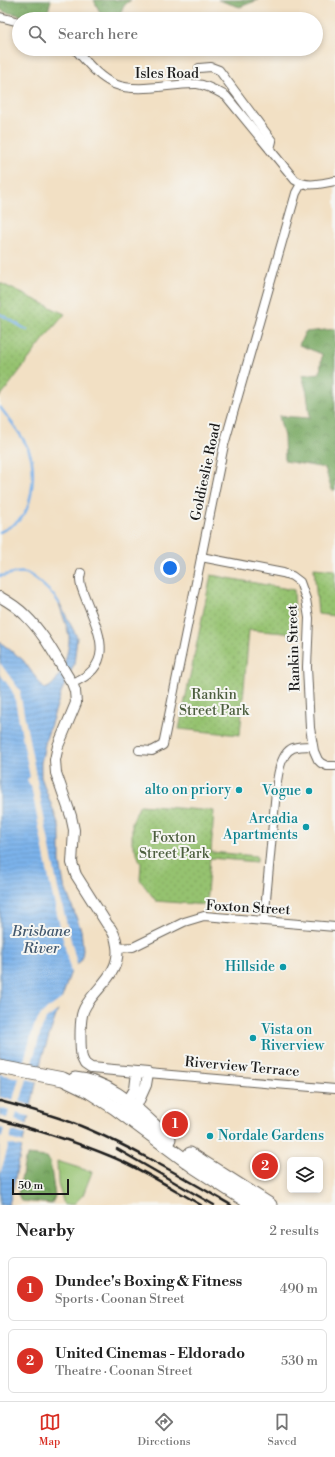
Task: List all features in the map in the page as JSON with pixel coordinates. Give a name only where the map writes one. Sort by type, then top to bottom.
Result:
[{"type":"main road","points":[[0,1067],[63,1079],[82,1080],[98,1084],[116,1094],[132,1106],[180,1148],[270,1205]]},
{"type":"main road","points":[[63,1079],[96,1095],[214,1181],[253,1205]]},
{"type":"main road","points":[[132,1106],[134,1115],[167,1148]]},
{"type":"street","points":[[0,17],[12,20]]},
{"type":"street","name":"Isles Road","points":[[82,56],[100,75],[115,84],[132,88],[199,84],[226,96],[295,180],[301,184]]},
{"type":"street","name":"Isles Road","points":[[199,68],[212,67],[219,70],[272,141],[270,149]]},
{"type":"street","points":[[301,184],[306,185],[335,181]]},
{"type":"street","name":"Goldieslie Road","points":[[138,750],[152,751],[163,744],[224,445],[296,193],[301,184]]},
{"type":"street","name":"Rankin Street","points":[[201,557],[283,573],[292,576],[300,582],[306,599],[308,618],[307,667],[312,746]]},
{"type":"street","points":[[72,683],[84,678],[98,662],[100,655],[101,640],[79,577],[81,573]]},
{"type":"street","points":[[0,597],[14,605],[39,631],[72,683],[75,691],[76,703],[58,746],[55,760],[56,773],[71,816],[74,830],[72,863],[76,876],[115,935],[118,948],[116,963],[112,973],[106,979]]},
{"type":"street","points":[[264,921],[276,784],[279,770],[287,753],[294,747],[312,746],[320,762],[327,766],[335,766]]},
{"type":"street","name":"Foxton Street","points":[[118,948],[133,947],[184,922],[204,916],[335,927]]},
{"type":"street","points":[[106,979],[111,963],[113,948],[107,924]]},
{"type":"street","name":"Riverview Terrace","points":[[106,979],[92,997],[82,1014],[81,1054],[83,1061],[91,1068],[335,1089]]},
{"type":"street","points":[[137,1072],[132,1106],[138,1104],[146,1085],[148,1073]]},
{"type":"green space","points":[[0,0],[51,0],[48,12],[12,12],[12,13],[0,9]]},
{"type":"green space","points":[[94,0],[131,0],[126,4],[121,12],[100,12]]},
{"type":"green space","points":[[218,0],[258,0],[240,7]]},
{"type":"green space","points":[[0,283],[65,314],[47,335],[0,397]]},
{"type":"green space","points":[[335,329],[335,490],[332,490],[325,468],[285,461],[284,437],[279,416],[310,418],[307,393],[302,375],[320,373],[322,354],[299,345],[305,332]]},
{"type":"green space","points":[[314,568],[335,570],[335,616],[318,614]]},
{"type":"green space","name":"Rankin Street Park","points":[[211,575],[294,590],[296,634],[249,630],[240,735],[179,729]]},
{"type":"green space","name":"Foxton Street Park","points":[[140,805],[214,811],[211,852],[257,856],[257,862],[210,858],[206,905],[156,901],[140,880],[141,864],[132,843],[132,822]]},
{"type":"green space","points":[[28,1155],[47,1157],[50,1162],[55,1196],[52,1204],[21,1201],[18,1194],[25,1160]]},
{"type":"green space","points":[[57,1161],[92,1172],[83,1195],[74,1204],[64,1205],[58,1183]]},
{"type":"water","name":"Brisbane River","points":[[58,600],[77,637],[74,665],[62,690],[46,739],[41,763],[41,777],[60,830],[60,862],[64,885],[81,930],[83,949],[82,959],[70,974],[42,1057],[9,1205],[0,1205],[0,642],[23,660],[44,689],[50,687],[55,682],[63,667],[69,642],[68,632]]},
{"type":"pier","points":[[0,663],[21,692],[58,889],[78,968],[72,977],[50,885],[31,786],[27,779],[30,777],[14,695],[0,674]]},
{"type":"pier","points":[[64,997],[60,1009],[46,1019],[41,1031],[31,1066],[42,1068],[39,1082],[27,1079],[20,1102],[33,1106],[31,1117],[17,1113],[15,1120],[29,1125],[27,1135],[12,1131],[10,1139],[25,1143],[24,1148],[9,1144],[0,1174],[0,1136],[2,1137],[4,1129],[0,1128],[0,1116],[7,1118],[9,1111],[0,1108],[0,1097],[13,1100],[19,1078],[0,1074],[0,1060],[23,1064],[34,1026],[42,1013]]},
{"type":"waterway","points":[[0,314],[27,330]]},
{"type":"waterway","points":[[0,407],[20,434],[29,451],[33,475],[31,494],[23,516],[15,524],[0,532]]},
{"type":"waterway","points":[[0,576],[26,573],[44,586],[59,603]]},
{"type":"railway","points":[[0,1101],[66,1120],[106,1137],[160,1165],[231,1205]]},
{"type":"railway","points":[[0,1120],[83,1145],[122,1161],[201,1205]]},
{"type":"railway","points":[[117,1149],[214,1205]]},
{"type":"place","name":"alto on priory","points":[[239,790]]},
{"type":"place","name":"Vogue","points":[[309,791]]},
{"type":"place","name":"Arcadia Apartments","points":[[306,827]]},
{"type":"place","name":"Hillside","points":[[283,967]]},
{"type":"place","name":"Vista on Riverview","points":[[253,1038]]},
{"type":"place","name":"Dundee's Boxing & Fitness","points":[[175,1124]]},
{"type":"place","name":"Nordale Gardens","points":[[210,1136]]},
{"type":"place","name":"United Cinemas - Eldorado","points":[[265,1166]]}]
